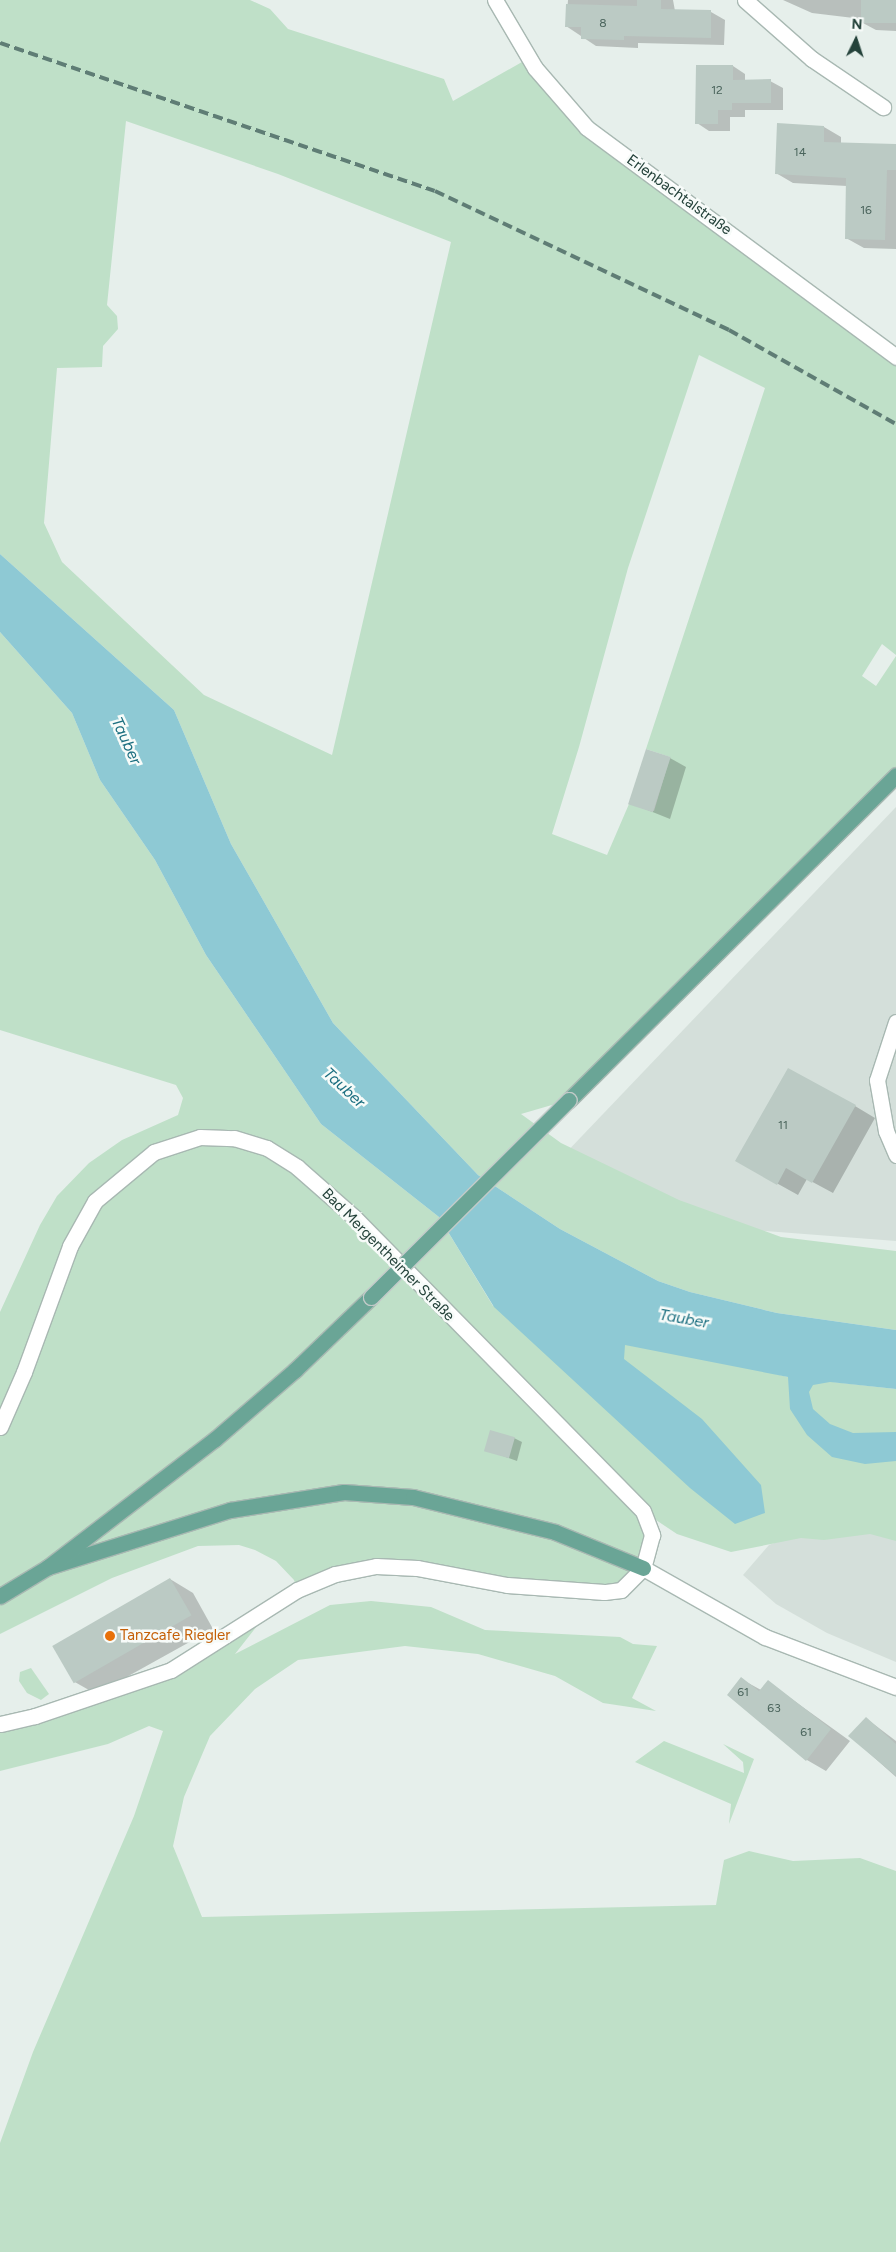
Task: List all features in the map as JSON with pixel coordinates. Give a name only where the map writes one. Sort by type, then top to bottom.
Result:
[{"type":"main road","points":[[0,1596],[48,1567],[215,1439],[371,1297],[896,775]]},
{"type":"main road","points":[[48,1567],[230,1510],[344,1492],[413,1497],[554,1532],[643,1568]]},
{"type":"street","name":"Erlenbachtalstraße","points":[[495,0],[535,68],[587,128],[896,357]]},
{"type":"street","points":[[744,0],[812,59],[883,106]]},
{"type":"street","points":[[896,1022],[878,1080],[886,1131],[896,1155]]},
{"type":"street","name":"Bad Mergentheimer Straße","points":[[0,1427],[24,1372],[70,1246],[95,1201],[154,1152],[200,1137],[234,1138],[267,1148],[297,1167],[354,1217],[643,1511],[652,1535],[643,1568],[621,1590],[604,1592],[507,1585],[417,1568],[376,1566],[336,1574],[297,1590],[171,1670],[35,1716],[0,1724]]},
{"type":"street","points":[[643,1568],[765,1638],[896,1687]]},
{"type":"shaded area","points":[[896,807],[896,1241],[724,1228],[561,1158]]},
{"type":"shaded area","points":[[813,1528],[896,1533],[896,1662],[827,1633],[776,1604],[743,1575],[769,1545]]},
{"type":"green space","points":[[0,0],[250,0],[270,9],[288,29],[444,79],[453,101],[529,58],[587,128],[896,357],[896,655],[882,644],[862,676],[876,686],[896,656],[896,775],[569,1100],[521,1114],[561,1143],[679,1200],[781,1237],[896,1251],[896,1330],[777,1313],[690,1292],[658,1281],[560,1229],[478,1175],[333,1023],[231,844],[174,710],[0,554]],"holes":[[[126,121],[278,174],[451,242],[332,755],[204,695],[62,562],[44,523],[57,368],[102,367],[103,346],[118,329],[117,316],[107,305]],[[699,355],[765,388],[646,749],[670,757],[654,811],[629,804],[607,855],[552,834],[579,747],[628,568]]]},
{"type":"green space","points":[[0,632],[72,713],[100,780],[155,860],[206,955],[321,1124],[439,1217],[493,1306],[788,1377],[896,1389],[896,1541],[870,1534],[824,1540],[801,1538],[731,1552],[677,1534],[644,1512],[652,1535],[621,1590],[376,1566],[297,1590],[294,1580],[276,1561],[255,1550],[239,1545],[198,1546],[112,1578],[0,1634],[0,1312],[40,1225],[57,1196],[89,1163],[122,1140],[178,1115],[183,1098],[176,1085],[0,1030]]},
{"type":"green space","points":[[371,1601],[431,1607],[485,1630],[620,1637],[633,1644],[657,1646],[632,1698],[656,1711],[603,1703],[555,1676],[478,1654],[405,1646],[298,1660],[255,1689],[210,1736],[184,1797],[173,1846],[202,1917],[716,1905],[724,1860],[749,1851],[793,1861],[860,1858],[896,1871],[896,2252],[0,2252],[0,2143],[33,2052],[134,1816],[163,1731],[149,1726],[108,1744],[0,1771],[0,1724],[171,1670],[275,1603],[235,1654],[330,1605]]},
{"type":"green space","points":[[31,1668],[49,1694],[41,1700],[27,1693],[19,1681],[20,1672]]},
{"type":"green space","points":[[664,1741],[744,1773],[743,1762],[723,1744],[754,1759],[729,1824],[731,1804],[635,1762]]},
{"type":"water","name":"Tauber","points":[[0,554],[174,710],[231,844],[333,1023],[478,1175],[560,1229],[658,1281],[690,1292],[777,1313],[896,1330],[896,1389],[830,1382],[813,1385],[809,1392],[813,1409],[830,1424],[853,1433],[896,1432],[896,1461],[865,1464],[832,1457],[807,1435],[790,1409],[788,1377],[625,1345],[624,1359],[702,1419],[761,1485],[765,1513],[735,1524],[690,1488],[494,1307],[439,1217],[321,1124],[206,955],[155,860],[100,780],[72,713],[0,632]]},
{"type":"building","points":[[637,0],[661,0],[661,9],[711,10],[711,38],[624,36],[624,40],[581,39],[581,27],[565,27],[566,4],[637,6]]},
{"type":"building","points":[[861,0],[896,0],[896,23],[861,23]]},
{"type":"building","points":[[696,65],[733,65],[733,80],[771,79],[771,103],[732,103],[732,110],[718,110],[718,124],[695,124]]},
{"type":"building","points":[[777,123],[824,126],[824,142],[896,144],[896,170],[887,170],[885,240],[845,239],[846,178],[775,174]]},
{"type":"building","points":[[646,749],[671,757],[653,812],[628,804]]},
{"type":"building","points":[[788,1068],[856,1105],[812,1183],[786,1168],[777,1185],[735,1161]]},
{"type":"building","points":[[490,1430],[515,1437],[509,1458],[484,1451]]},
{"type":"building","name":"Tanzcafe Riegler","points":[[170,1578],[192,1615],[74,1683],[52,1646]]},
{"type":"building","points":[[741,1677],[759,1691],[768,1680],[831,1729],[806,1761],[727,1695]]},
{"type":"building","points":[[866,1717],[896,1744],[896,1776],[848,1736]]},
{"type":"railway","points":[[0,43],[435,191],[729,330],[896,424]]},
{"type":"place","name":"Tanzcafe Riegler","points":[[110,1636]]}]
